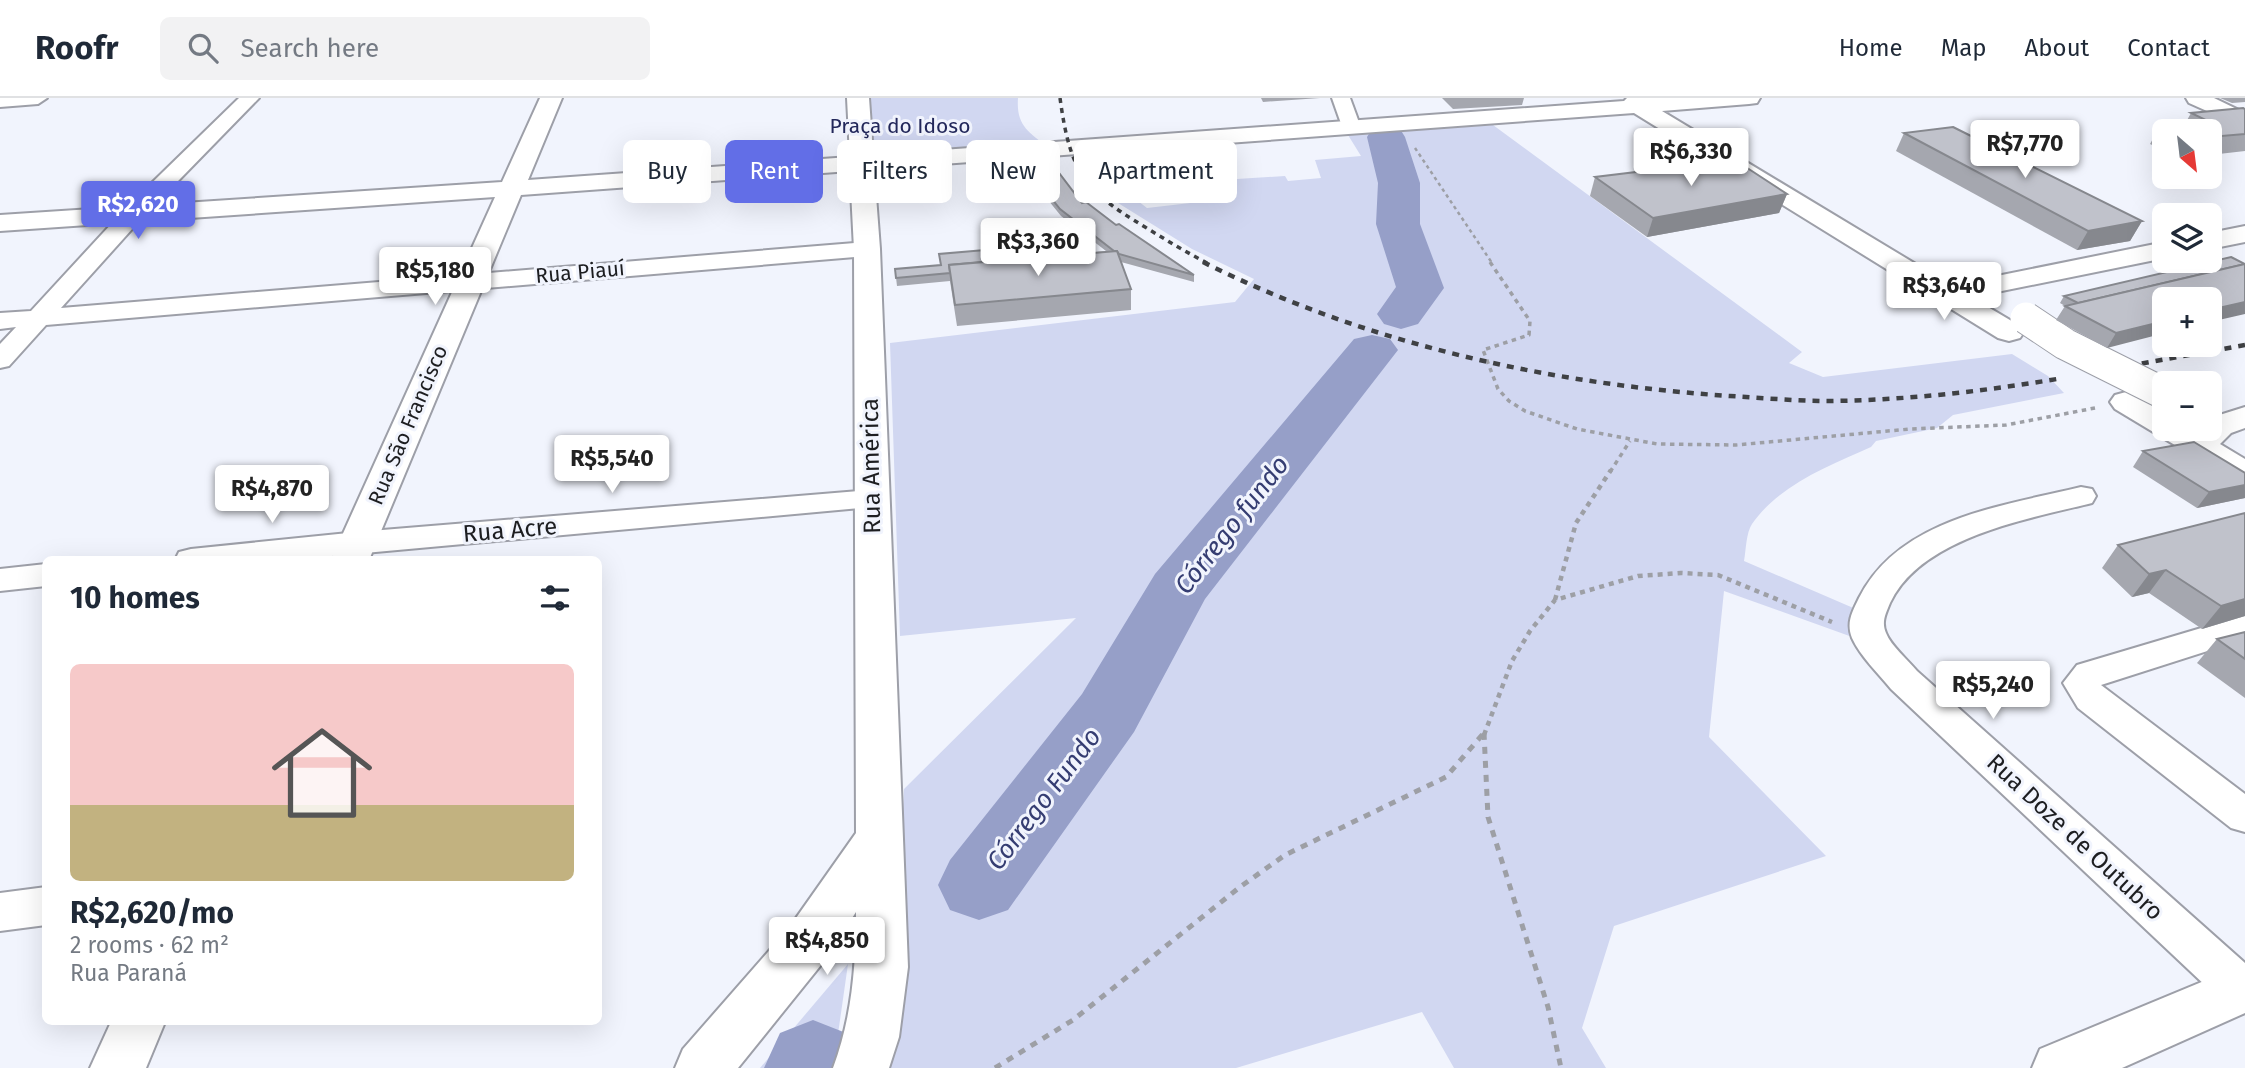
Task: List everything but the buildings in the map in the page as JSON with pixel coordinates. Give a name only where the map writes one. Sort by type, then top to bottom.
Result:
[{"type":"main road","name":"Rua São Francisco","points":[[354,551],[551,98]]},
{"type":"main road","name":"Rua América","points":[[858,98],[861,140]]},
{"type":"main road","points":[[952,156],[1398,125],[1631,102],[1749,98]]},
{"type":"main road","points":[[2197,98],[2245,121]]},
{"type":"main road","points":[[1631,102],[1904,269],[2017,325],[2149,408]]},
{"type":"main road","points":[[0,223],[837,164]]},
{"type":"main road","name":"Rua América","points":[[861,1068],[872,1037],[882,967],[865,203]]},
{"type":"main road","points":[[2222,239],[2245,234]]},
{"type":"main road","points":[[1904,269],[1956,285],[1987,286],[2152,252]]},
{"type":"main road","points":[[2017,325],[2017,304],[2020,297],[2036,287],[2152,253]]},
{"type":"main road","points":[[2222,407],[2245,408]]},
{"type":"main road","points":[[2200,446],[2219,426],[2245,417]]},
{"type":"main road","points":[[2191,441],[2245,473]]},
{"type":"main road","points":[[703,1068],[807,944],[881,834]]},
{"type":"main road","points":[[2060,1068],[2244,990]]},
{"type":"main road","points":[[118,1068],[137,1025]]},
{"type":"street","points":[[0,101],[38,98]]},
{"type":"street","points":[[0,360],[134,213],[250,98]]},
{"type":"street","points":[[1341,98],[1351,128]]},
{"type":"street","name":"Rua Piauí","points":[[0,321],[867,249]]},
{"type":"street","points":[[1869,637],[1866,618],[1882,583],[1930,543],[1982,521],[2081,496]]},
{"type":"street","name":"Rua Acre","points":[[263,556],[354,551],[871,499]]},
{"type":"street","points":[[0,580],[42,575]]},
{"type":"street","points":[[2245,627],[2090,674],[2081,683],[2091,698],[2245,816]]},
{"type":"street","name":"Rua Doze de Outubro","points":[[1869,637],[1904,680],[2244,990]]},
{"type":"street","points":[[0,912],[42,907]]},
{"type":"path","points":[[1398,125],[1530,321],[1529,335],[1510,342],[1493,343],[1483,350],[1490,363],[1494,386],[1510,401],[1544,420],[1653,445],[1739,447],[1910,429],[2021,423],[2149,408]]},
{"type":"path","points":[[995,1068],[1073,1020],[1240,887],[1285,855],[1446,777],[1484,733],[1512,661],[1530,631],[1555,600],[1576,523],[1630,441]]},
{"type":"path","points":[[1555,600],[1638,576],[1681,573],[1718,575],[1869,637]]},
{"type":"path","points":[[1484,733],[1488,817],[1548,1007],[1561,1068]]},
{"type":"green space","name":"Praça do Idoso","points":[[868,98],[1018,98],[1021,121],[1039,140],[966,140],[966,151],[952,152],[952,140],[873,140]]},
{"type":"green space","points":[[1493,125],[1802,352],[1789,363],[1823,377],[2012,354],[2048,376],[2064,393],[1953,415],[1937,428],[1876,441],[1871,447],[1822,469],[1791,487],[1763,510],[1752,524],[1747,537],[1744,561],[1858,610],[1855,638],[1724,591],[1709,737],[1826,856],[1614,926],[1582,1028],[1606,1068],[1454,1068],[1422,1012],[1236,1068],[871,1068],[894,1007],[904,789],[1076,618],[900,636],[890,343],[1235,302],[1254,279],[1192,249],[1118,203],[1141,203],[1147,208],[1190,203],[1237,203],[1237,179],[1285,176],[1288,181],[1321,178],[1315,160],[1361,156],[1348,135]]},
{"type":"green space","points":[[848,964],[834,1062],[830,1068],[760,1068]]},
{"type":"waterway","name":"Córrego Fundo","points":[[1386,137],[1399,183],[1398,224],[1420,288],[1401,314]]},
{"type":"waterway","name":"Córrego fundo","points":[[979,885],[1108,713],[1178,589],[1372,350]]},
{"type":"railway","points":[[1060,98],[1075,161],[1093,189],[1124,214],[1207,263]]},
{"type":"railway","points":[[1203,262],[1265,291],[1394,337],[1460,355],[1594,382],[1730,396],[1831,401],[1947,394],[2063,378]]},
{"type":"railway","points":[[2128,366],[2245,345]]}]
